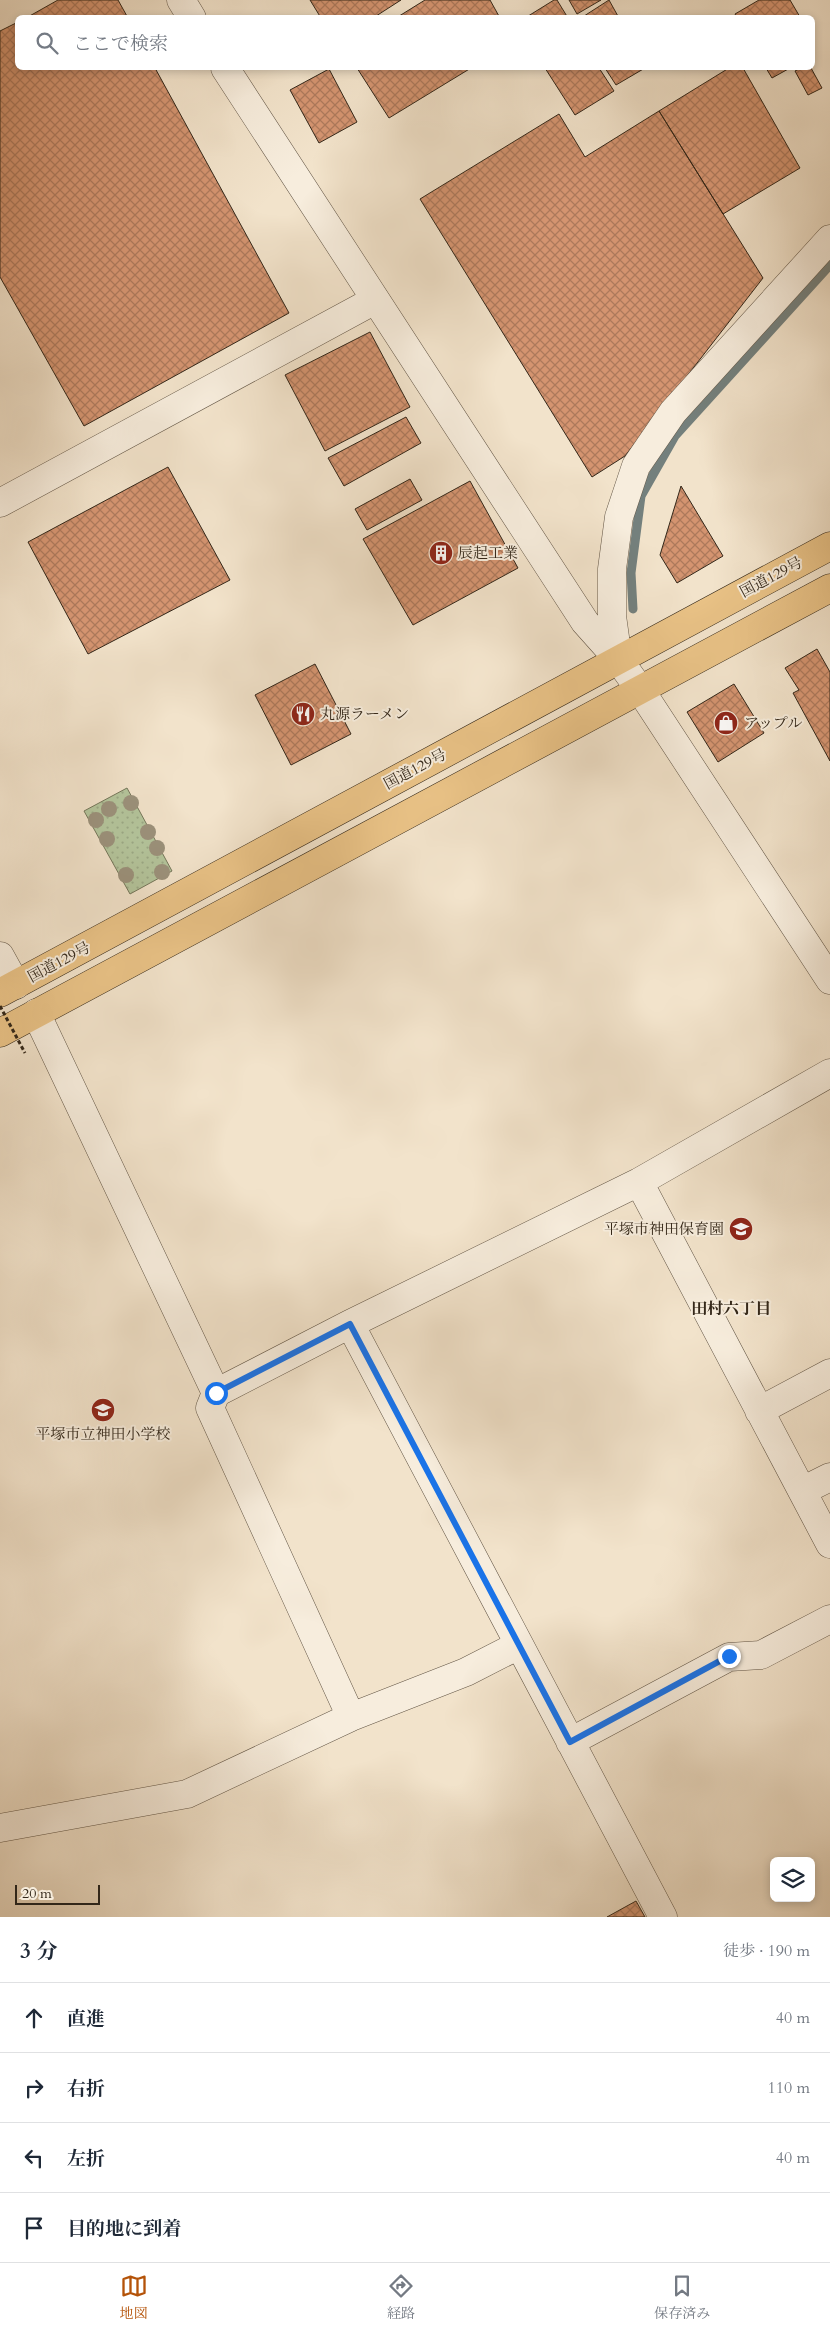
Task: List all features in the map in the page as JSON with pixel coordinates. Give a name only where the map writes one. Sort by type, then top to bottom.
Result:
[{"type":"highway","name":"国道129号","points":[[5,995],[618,659],[830,546]]},
{"type":"highway","points":[[0,1032],[641,691],[830,588]]},
{"type":"street","points":[[181,0],[190,15]]},
{"type":"street","points":[[225,70],[585,622],[618,659],[641,691],[830,980]]},
{"type":"street","points":[[618,659],[612,616],[612,569],[619,517],[636,466],[672,412],[830,239]]},
{"type":"street","points":[[0,503],[375,300]]},
{"type":"street","points":[[0,956],[5,995]]},
{"type":"street","points":[[36,1013],[216,1393]]},
{"type":"street","points":[[351,1717],[210,1408],[216,1393],[350,1324],[639,1182],[830,1073]]},
{"type":"street","points":[[639,1182],[830,1544]]},
{"type":"street","points":[[350,1324],[663,1917]]},
{"type":"street","points":[[759,1411],[830,1373]]},
{"type":"street","points":[[802,1491],[830,1477]]},
{"type":"street","points":[[570,1742],[729,1656],[761,1655],[830,1619]]},
{"type":"street","points":[[0,1828],[187,1794],[351,1717],[466,1672],[519,1644]]},
{"type":"path","points":[[5,995],[25,1052]]},
{"type":"green space","points":[[127,788],[172,871],[130,894],[84,811]]},
{"type":"building","points":[[58,0],[118,0],[126,15],[31,15]]},
{"type":"building","points":[[310,0],[401,0],[378,15],[319,15]]},
{"type":"building","points":[[425,0],[490,0],[498,15],[401,15]]},
{"type":"building","points":[[557,0],[566,15],[530,15]]},
{"type":"building","points":[[569,0],[601,0],[577,14]]},
{"type":"building","points":[[609,0],[617,15],[586,15]]},
{"type":"building","points":[[759,0],[790,0],[799,15],[736,15]]},
{"type":"building","points":[[15,24],[15,70],[156,70],[289,313],[84,426],[0,277],[0,31]]},
{"type":"building","points":[[330,70],[357,122],[319,143],[290,90]]},
{"type":"building","points":[[358,70],[468,70],[389,118]]},
{"type":"building","points":[[546,70],[600,70],[614,91],[575,115]]},
{"type":"building","points":[[606,70],[642,70],[616,85]]},
{"type":"building","points":[[726,70],[744,70],[800,168],[723,214],[659,111]]},
{"type":"building","points":[[767,70],[786,70],[772,78]]},
{"type":"building","points":[[812,70],[822,88],[808,95],[795,71]]},
{"type":"building","points":[[659,111],[763,278],[625,456],[592,477],[420,199],[559,114],[585,157]]},
{"type":"building","points":[[370,332],[410,407],[325,451],[285,375]]},
{"type":"building","points":[[406,417],[421,443],[344,486],[328,458]]},
{"type":"building","points":[[168,467],[230,580],[88,654],[28,542]]},
{"type":"building","points":[[410,479],[422,500],[367,530],[355,509]]},
{"type":"building","name":"辰起工業","points":[[470,481],[518,568],[413,625],[363,539]]},
{"type":"building","points":[[681,486],[723,556],[677,583],[660,555]]},
{"type":"building","points":[[817,649],[830,672],[830,761],[793,693],[799,690],[785,668]]},
{"type":"building","name":"丸源ラーメン","points":[[315,664],[351,734],[291,765],[255,695]]},
{"type":"building","name":"アップル","points":[[734,684],[764,733],[718,762],[687,712]]},
{"type":"building","points":[[636,1901],[645,1917],[607,1917]]},
{"type":"waterway","points":[[633,609],[631,573],[641,496],[675,436],[830,265]]},
{"type":"place","name":"辰起工業","points":[[441,553]]},
{"type":"place","name":"丸源ラーメン","points":[[303,714]]},
{"type":"place","name":"アップル","points":[[726,723]]},
{"type":"place","name":"平塚市神田保育園","points":[[741,1229]]},
{"type":"place","name":"平塚市立神田小学校","points":[[103,1410]]},
{"type":"district","name":"田村六丁目","points":[[731,1309]]},
{"type":"route","points":[[216,1393],[350,1324],[570,1742],[729,1656]]}]
